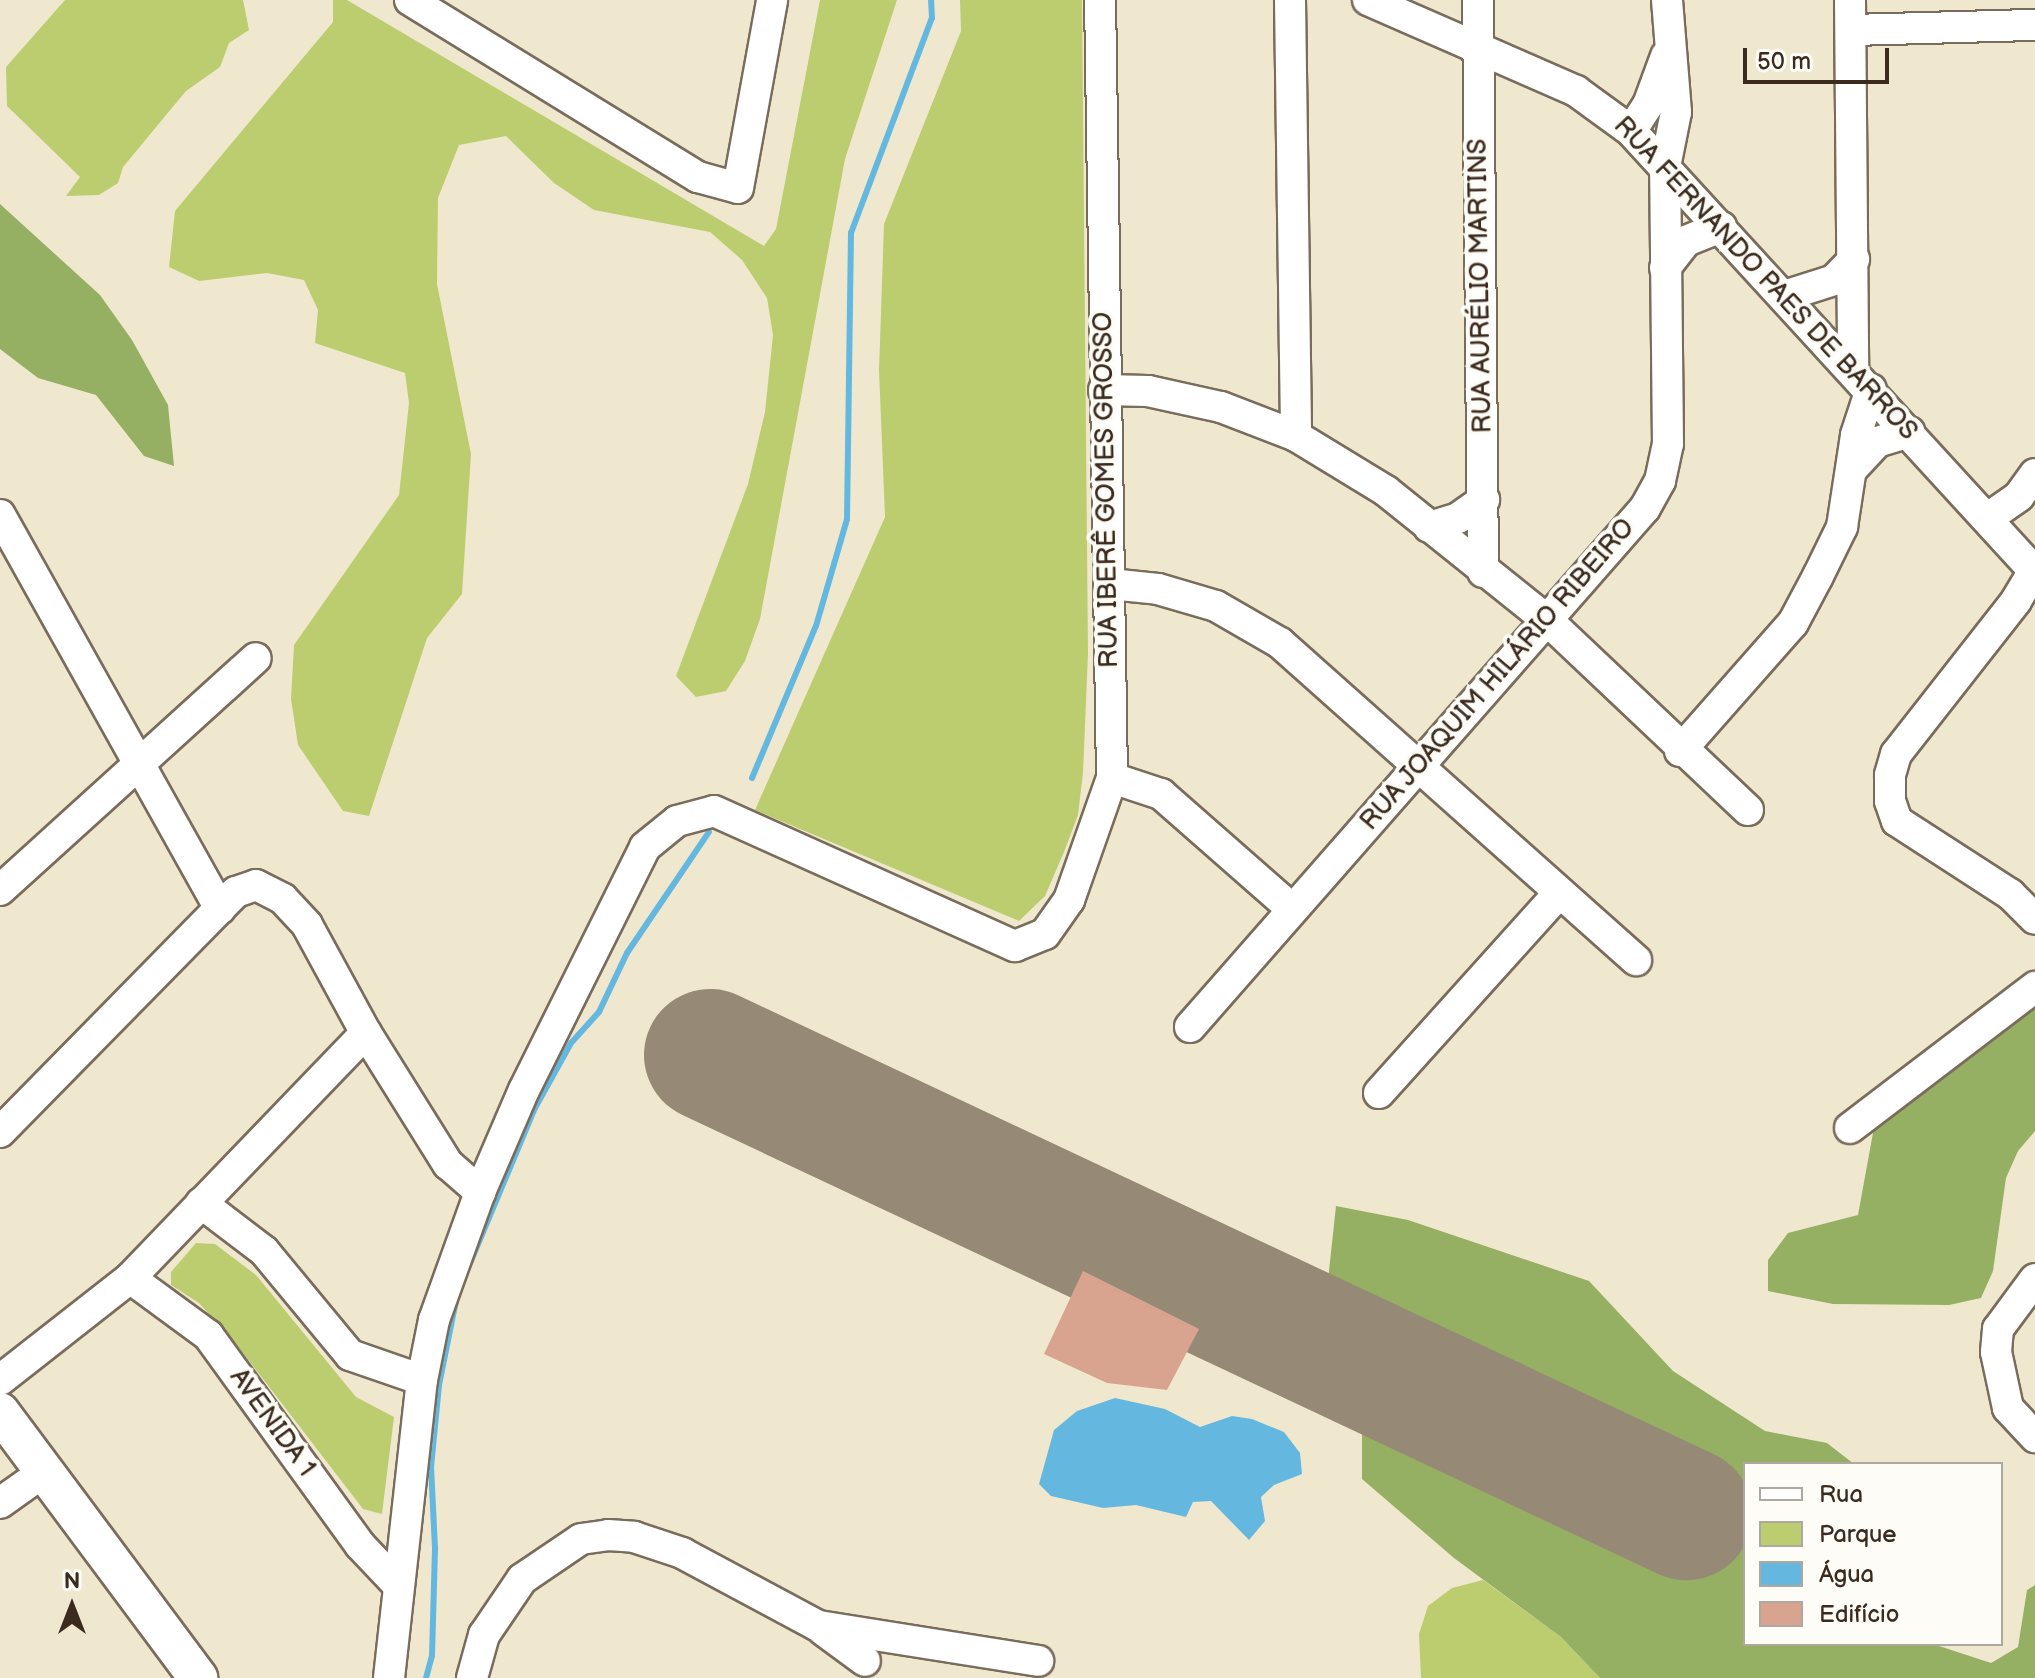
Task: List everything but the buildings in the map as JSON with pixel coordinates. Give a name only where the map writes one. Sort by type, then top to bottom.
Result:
[{"type":"main road","points":[[0,1412],[198,1678]]},
{"type":"street","points":[[410,0],[698,177],[738,188],[772,0]]},
{"type":"street","name":"RUA IBERÊ GOMES GROSSO","points":[[480,1192],[562,1008],[645,847],[677,821],[714,811],[1015,946],[1045,934],[1069,900],[1112,778],[1100,0]]},
{"type":"street","points":[[1290,0],[1296,436]]},
{"type":"street","name":"RUA FERNANDO PAES DE BARROS","points":[[1368,0],[1478,44],[1576,91],[1631,131],[1862,379],[2035,571]]},
{"type":"street","name":"RUA AURÉLIO MARTINS","points":[[1478,0],[1483,572]]},
{"type":"street","name":"RUA JOAQUIM HILÁRIO RIBEIRO","points":[[1190,1027],[1645,508],[1660,481],[1668,444],[1665,167],[1676,112],[1667,0]]},
{"type":"street","points":[[1680,751],[1793,623],[1842,527],[1862,379],[1854,259],[1851,15],[2035,25]]},
{"type":"street","name":"RUA JOAQUIM HILÁRIO RIBEIRO","points":[[1631,131],[1648,105],[1670,46]]},
{"type":"street","points":[[1665,268],[1686,241],[1721,227]]},
{"type":"street","points":[[1784,296],[1812,292],[1834,280],[1854,259]]},
{"type":"street","points":[[1104,390],[1148,391],[1221,407],[1296,436],[1386,491],[1483,572],[1546,619],[1680,751],[1748,810]]},
{"type":"street","points":[[1852,469],[1877,442],[1910,432]]},
{"type":"street","points":[[1988,518],[2019,496],[2035,474]]},
{"type":"street","points":[[1429,527],[1458,518],[1484,500]]},
{"type":"street","points":[[0,515],[143,765],[220,909]]},
{"type":"street","points":[[2035,571],[1896,754],[1890,801],[1897,821],[1919,839],[2010,894],[2035,919]]},
{"type":"street","points":[[1110,584],[1188,597],[1242,621],[1280,643],[1636,960]]},
{"type":"street","points":[[0,890],[143,765],[256,658]]},
{"type":"street","points":[[1112,778],[1161,794],[1292,909]]},
{"type":"street","points":[[0,1132],[236,892],[256,885],[283,899],[307,925],[366,1033],[448,1164],[480,1192],[434,1320],[422,1380],[389,1678]]},
{"type":"street","points":[[1379,1093],[1559,893]]},
{"type":"street","points":[[1850,1128],[2035,987]]},
{"type":"street","points":[[0,1380],[130,1278],[366,1033]]},
{"type":"street","points":[[201,1203],[264,1251],[350,1355],[422,1380]]},
{"type":"street","name":"AVENIDA 1","points":[[130,1278],[208,1335],[360,1545],[398,1585]]},
{"type":"street","points":[[2035,1279],[1998,1329],[1996,1352],[2008,1408],[2035,1437]]},
{"type":"street","points":[[0,1503],[45,1471]]},
{"type":"street","points":[[472,1678],[484,1635],[522,1579],[581,1539],[608,1535],[634,1537],[682,1553],[818,1626],[865,1661]]},
{"type":"street","points":[[818,1626],[1038,1661]]},
{"type":"green space","points":[[65,0],[243,0],[249,30],[229,43],[220,67],[186,91],[123,167],[118,183],[99,195],[66,196],[80,177],[7,106],[6,67]]},
{"type":"green space","points":[[333,0],[347,0],[764,246],[776,229],[820,0],[897,0],[845,159],[760,619],[745,661],[726,691],[696,697],[676,676],[748,484],[765,412],[773,335],[767,298],[742,260],[710,232],[594,210],[554,183],[506,136],[459,145],[438,198],[437,284],[471,454],[462,594],[427,638],[369,816],[343,811],[298,745],[291,699],[294,645],[399,495],[409,403],[405,373],[315,343],[318,310],[304,280],[267,273],[199,281],[169,267],[175,211],[333,22]]},
{"type":"green space","points":[[960,0],[1082,0],[1088,653],[1083,773],[1078,815],[1045,896],[1019,921],[755,810],[885,517],[879,370],[884,224],[961,31]]},
{"type":"green space","points":[[0,204],[100,295],[132,340],[168,405],[174,466],[144,456],[96,395],[38,378],[0,349]]},
{"type":"green space","points":[[2035,979],[2035,1131],[2018,1151],[2006,1178],[1993,1271],[1981,1298],[1949,1305],[1833,1304],[1768,1291],[1768,1260],[1788,1233],[1858,1215],[1875,1122]]},
{"type":"green space","points":[[1336,1206],[1408,1220],[1589,1281],[1673,1371],[1765,1431],[1827,1443],[1851,1462],[1743,1462],[1743,1646],[1939,1646],[1991,1663],[2018,1647],[2027,1590],[2035,1585],[2035,1678],[1600,1678],[1561,1637],[1454,1558],[1362,1479],[1362,1418],[1394,1422],[1420,1434],[1586,1525],[1679,1527],[1691,1500],[1668,1495],[1398,1371],[1325,1308]]},
{"type":"green space","points":[[196,1243],[215,1244],[256,1275],[356,1397],[394,1417],[382,1514],[363,1509],[240,1349],[199,1303],[171,1285],[171,1272]]},
{"type":"green space","points":[[1483,1580],[1561,1637],[1600,1678],[1421,1678],[1419,1634],[1428,1606],[1452,1588]]},
{"type":"water","points":[[1115,1398],[1165,1409],[1200,1427],[1232,1416],[1252,1419],[1284,1432],[1300,1453],[1302,1474],[1274,1485],[1261,1497],[1265,1521],[1249,1540],[1211,1501],[1193,1502],[1186,1517],[1136,1505],[1103,1508],[1051,1496],[1039,1484],[1054,1430],[1077,1411]]},
{"type":"waterway","points":[[752,778],[816,626],[847,519],[851,233],[932,18],[931,0]]},
{"type":"waterway","points":[[468,1268],[535,1108],[571,1043],[599,1012],[627,953],[709,832]]},
{"type":"waterway","points":[[426,1678],[432,1656],[435,1548],[431,1467],[439,1385],[456,1301]]},
{"type":"runway","points":[[710,1055],[1686,1514]]}]
